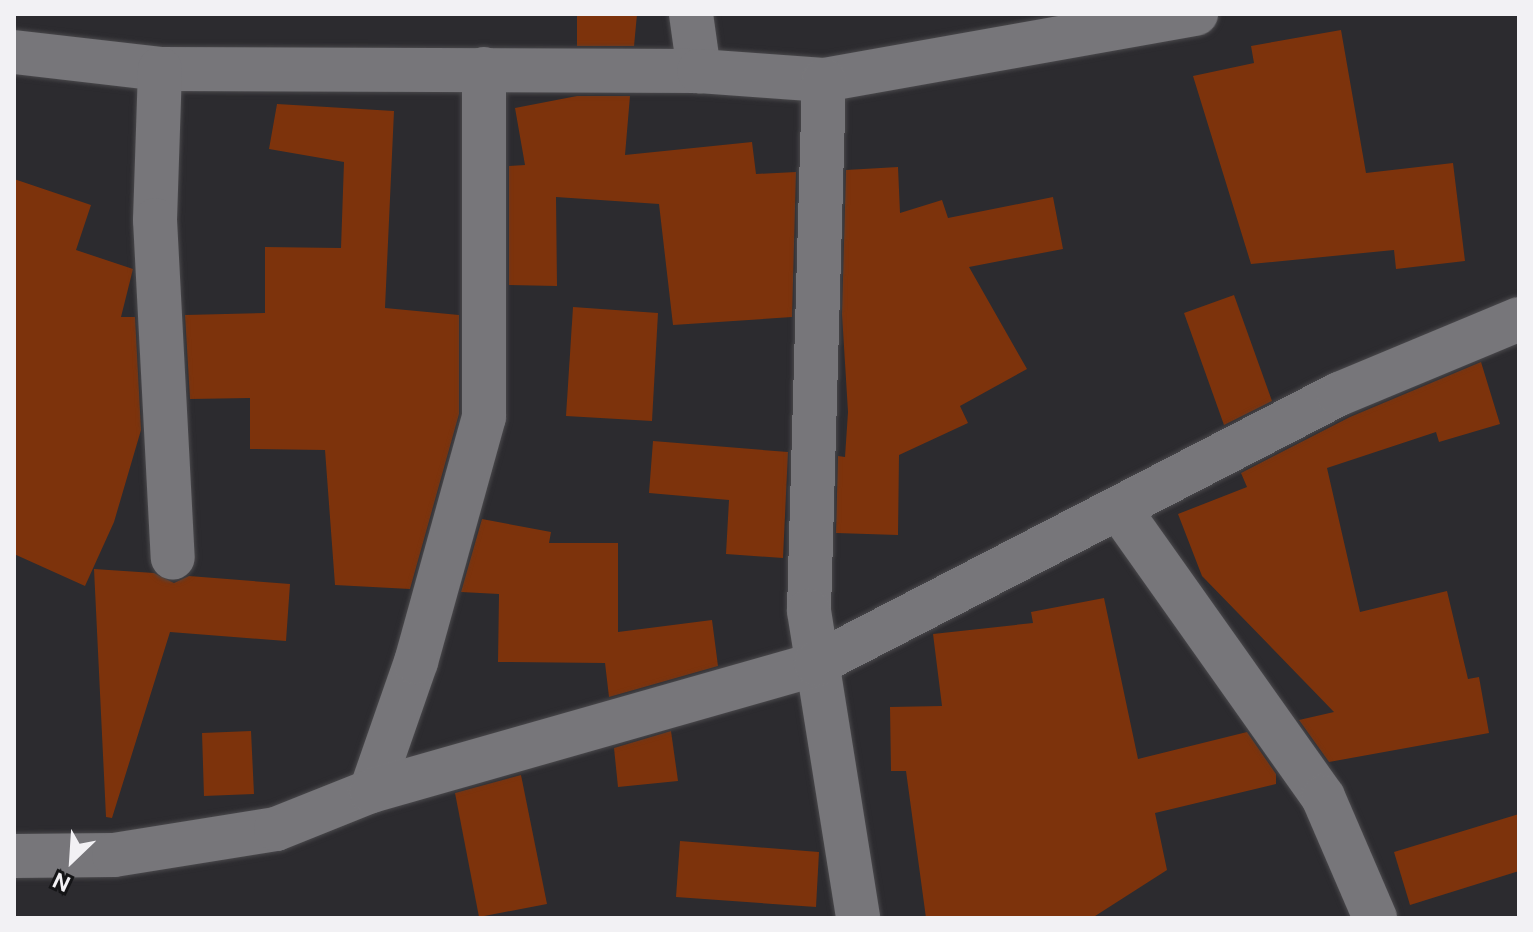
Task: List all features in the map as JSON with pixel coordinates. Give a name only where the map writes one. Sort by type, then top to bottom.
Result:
[{"type":"street","points":[[691,14],[699,71]]},
{"type":"street","points":[[14,52],[160,69],[699,71],[824,80],[1196,14]]},
{"type":"street","points":[[160,69],[155,220],[173,558]]},
{"type":"street","points":[[371,791],[416,662],[484,417],[484,69]]},
{"type":"street","points":[[824,80],[809,611],[858,918]]},
{"type":"street","points":[[14,856],[114,855],[276,829],[371,791],[816,664],[1339,394],[1519,319]]},
{"type":"street","points":[[1119,509],[1323,797],[1375,918]]},
{"type":"building","points":[[577,14],[637,14],[634,46],[577,46]]},
{"type":"building","points":[[1341,30],[1366,173],[1453,163],[1465,261],[1396,269],[1394,250],[1251,264],[1193,76],[1254,63],[1251,46]]},
{"type":"building","points":[[577,96],[630,96],[625,155],[752,142],[756,174],[796,172],[792,317],[673,325],[659,204],[556,197],[557,286],[509,285],[509,166],[525,165],[515,108]]},
{"type":"building","points":[[277,104],[394,111],[385,308],[459,315],[459,414],[410,589],[335,585],[325,450],[250,449],[250,398],[190,399],[185,315],[265,313],[265,247],[341,248],[344,162],[269,149]]},
{"type":"building","points":[[898,167],[900,213],[942,200],[948,218],[1053,197],[1063,249],[969,267],[1027,369],[960,406],[968,423],[899,455],[898,535],[836,533],[838,456],[845,457],[848,412],[842,314],[846,170]]},
{"type":"building","points":[[14,179],[91,205],[76,250],[133,269],[121,317],[135,317],[141,430],[114,522],[85,586],[14,554]]},
{"type":"building","points":[[1234,295],[1272,401],[1224,425],[1184,313]]},
{"type":"building","points":[[573,307],[658,313],[652,421],[566,416]]},
{"type":"building","points":[[1481,362],[1500,424],[1439,442],[1436,432],[1327,468],[1360,612],[1447,591],[1468,679],[1479,677],[1489,733],[1329,762],[1299,720],[1334,712],[1202,576],[1178,514],[1247,487],[1241,473],[1350,417]]},
{"type":"building","points":[[653,441],[788,452],[783,558],[726,554],[729,500],[649,493]]},
{"type":"building","points":[[482,519],[551,532],[549,543],[618,543],[618,632],[712,620],[718,666],[609,697],[605,663],[498,662],[499,594],[461,592]]},
{"type":"building","points":[[94,569],[154,573],[174,583],[189,576],[290,584],[286,641],[170,632],[112,818],[106,817]]},
{"type":"building","points":[[1104,598],[1138,759],[1247,732],[1276,774],[1276,784],[1155,813],[1167,870],[1092,918],[926,918],[906,771],[891,771],[890,707],[942,706],[933,634],[1033,623],[1031,612]]},
{"type":"building","points":[[251,731],[254,794],[204,796],[202,733]]},
{"type":"building","points":[[671,731],[678,781],[618,787],[614,748]]},
{"type":"building","points":[[521,775],[547,904],[479,917],[455,793]]},
{"type":"building","points":[[1519,814],[1519,871],[1410,905],[1394,852]]},
{"type":"building","points":[[680,841],[819,852],[816,907],[676,897]]}]
